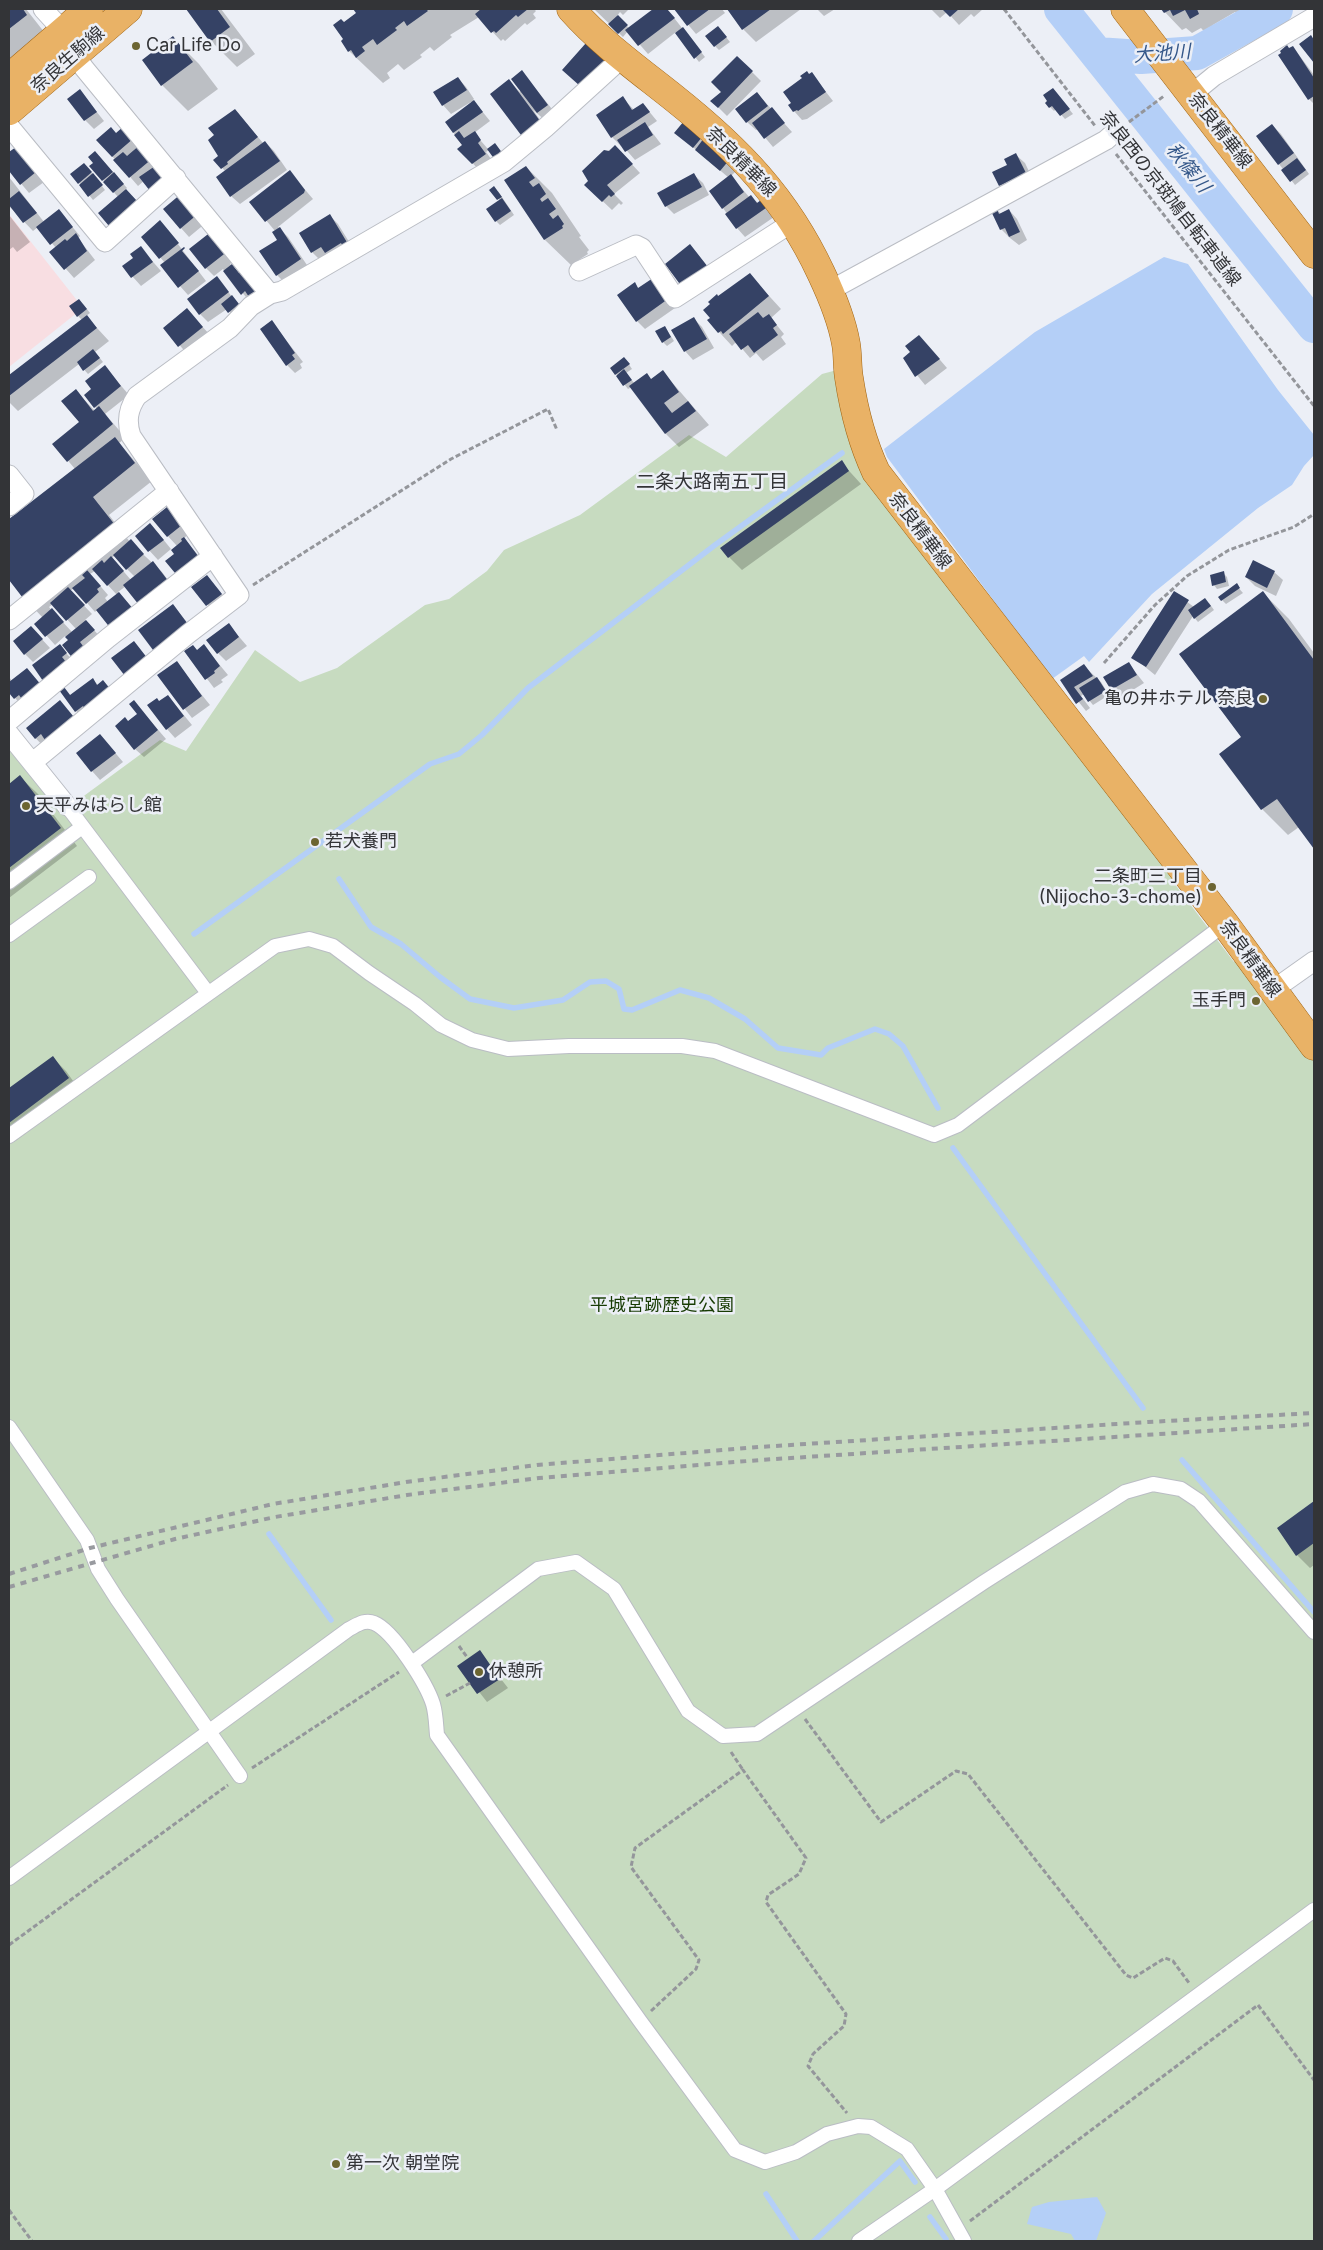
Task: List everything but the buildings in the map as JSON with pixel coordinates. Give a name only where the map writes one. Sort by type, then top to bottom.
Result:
[{"type":"main road","name":"奈良生駒線","points":[[9,112],[68,44],[89,9]]},
{"type":"main road","name":"奈良生駒線","points":[[9,78],[128,9]]},
{"type":"main road","name":"奈良精華線","points":[[572,9],[622,58],[676,99],[746,162],[783,205],[829,291],[846,343],[849,378],[862,441],[876,472],[1225,924],[1314,1046]]},
{"type":"main road","name":"奈良精華線","points":[[1125,9],[1149,40],[1181,90],[1314,254]]},
{"type":"street","points":[[43,9],[148,148],[176,178],[270,294]]},
{"type":"street","points":[[1181,90],[1214,76],[1314,17]]},
{"type":"street","points":[[33,762],[167,651],[240,595],[131,436],[128,417],[132,402],[136,396],[230,328],[251,306],[270,294],[282,291],[504,162],[545,128],[622,58]]},
{"type":"street","points":[[9,126],[105,242],[176,178]]},
{"type":"street","points":[[829,291],[1110,136]]},
{"type":"street","points":[[579,271],[636,245],[642,248],[675,298],[793,222]]},
{"type":"street","points":[[9,475],[24,494],[9,506]]},
{"type":"street","points":[[9,620],[169,491]]},
{"type":"street","points":[[9,721],[108,638],[213,556]]},
{"type":"street","points":[[9,734],[67,806],[208,993]]},
{"type":"street","points":[[9,882],[82,827]]},
{"type":"street","points":[[9,934],[88,877]]},
{"type":"street","points":[[9,1136],[276,946],[309,939],[333,946],[416,1004],[442,1025],[472,1040],[508,1049],[569,1046],[682,1046],[715,1051],[934,1135],[958,1125],[1225,924]]},
{"type":"street","points":[[1273,990],[1314,961]]},
{"type":"street","points":[[9,1427],[87,1540],[98,1569],[240,1776]]},
{"type":"street","points":[[412,1663],[538,1569],[576,1562],[614,1589],[688,1711],[723,1736],[757,1734],[984,1582],[1117,1497],[1125,1492],[1153,1484],[1181,1489],[1199,1501],[1314,1632]]},
{"type":"street","points":[[9,1878],[349,1629],[362,1622],[374,1622],[412,1663],[433,1704],[437,1735],[640,2021],[736,2150],[765,2162],[796,2152],[827,2134],[858,2126],[871,2127],[907,2149],[935,2189],[964,2241]]},
{"type":"street","points":[[859,2241],[935,2189],[1314,1910]]},
{"type":"path","name":"奈良西の京斑鳩自転車道線","points":[[1004,9],[1110,136],[1314,406]]},
{"type":"path","points":[[1110,136],[1181,90]]},
{"type":"path","points":[[240,595],[451,459],[548,409],[557,430]]},
{"type":"path","points":[[1104,663],[1155,605],[1187,576],[1229,550],[1294,527],[1314,514]]},
{"type":"path","points":[[9,1946],[240,1776],[412,1663]]},
{"type":"path","points":[[433,1704],[470,1683]]},
{"type":"path","points":[[797,1708],[881,1822],[956,1771],[968,1774],[1126,1975],[1133,1978],[1165,1958],[1173,1961],[1198,1996]]},
{"type":"path","points":[[640,2021],[696,1969],[699,1960],[631,1867],[635,1848],[743,1770],[806,1858],[799,1874],[768,1895],[766,1902],[846,2014],[844,2026],[813,2054],[808,2066],[858,2126]]},
{"type":"path","points":[[972,2227],[969,2220],[1258,2005],[1314,2080]]},
{"type":"path","points":[[9,2210],[32,2241]]},
{"type":"shaded area","points":[[9,214],[83,308],[9,367]]},
{"type":"green space","name":"平城宮跡歴史公園","points":[[837,370],[861,455],[1178,880],[1174,883],[1234,962],[1239,959],[1314,1062],[1314,2241],[9,2241],[9,742],[62,812],[160,740],[186,751],[255,650],[300,682],[337,668],[425,605],[449,599],[487,571],[504,550],[580,515],[689,435],[726,457],[822,374]]},
{"type":"water","points":[[1164,257],[1188,264],[1278,390],[1314,435],[1314,455],[1304,466],[1292,485],[1258,508],[1152,594],[1089,662],[1084,656],[1052,679],[887,457],[884,449],[1035,332]]},
{"type":"water","points":[[1097,2197],[1106,2213],[1096,2241],[1075,2241],[1071,2234],[1027,2224],[1032,2207],[1049,2202]]},
{"type":"waterway","name":"秋篠川","points":[[1061,9],[1314,326]]},
{"type":"waterway","name":"大池川","points":[[1097,54],[1141,57],[1197,53],[1276,9]]},
{"type":"waterway","points":[[194,934],[430,764],[459,754],[482,735],[528,688],[715,545],[842,453]]},
{"type":"waterway","points":[[339,879],[371,927],[401,944],[470,999],[514,1008],[563,1000],[590,982],[606,981],[619,989],[624,1009],[632,1010],[680,990],[709,998],[745,1019],[778,1048],[821,1055],[828,1048],[875,1029],[889,1034],[903,1046],[938,1108]]},
{"type":"waterway","points":[[953,1148],[1143,1408]]},
{"type":"waterway","points":[[1182,1460],[1314,1612]]},
{"type":"waterway","points":[[269,1534],[331,1620]]},
{"type":"waterway","points":[[814,2241],[900,2161],[915,2182]]},
{"type":"waterway","points":[[766,2194],[797,2241]]},
{"type":"waterway","points":[[930,2217],[946,2239]]},
{"type":"railway","points":[[9,1574],[90,1548],[273,1504],[406,1482],[537,1465],[759,1447],[1314,1413]]},
{"type":"railway","points":[[9,1587],[175,1539],[275,1517],[407,1495],[539,1478],[760,1460],[1314,1424]]},
{"type":"place","name":"Car Life Do","points":[[136,46]]},
{"type":"place","name":"亀の井ホテル 奈良","points":[[1263,699]]},
{"type":"place","name":"天平みはらし館","points":[[26,806]]},
{"type":"place","name":"若犬養門","points":[[315,842]]},
{"type":"place","name":"二条町三丁目 (Nijocho-3-chome)","points":[[1212,887]]},
{"type":"place","name":"玉手門","points":[[1256,1001]]},
{"type":"place","name":"休憩所","points":[[479,1672]]},
{"type":"place","name":"第一次 朝堂院","points":[[336,2164]]},
{"type":"district","name":"二条大路南五丁目","points":[[712,482]]}]
